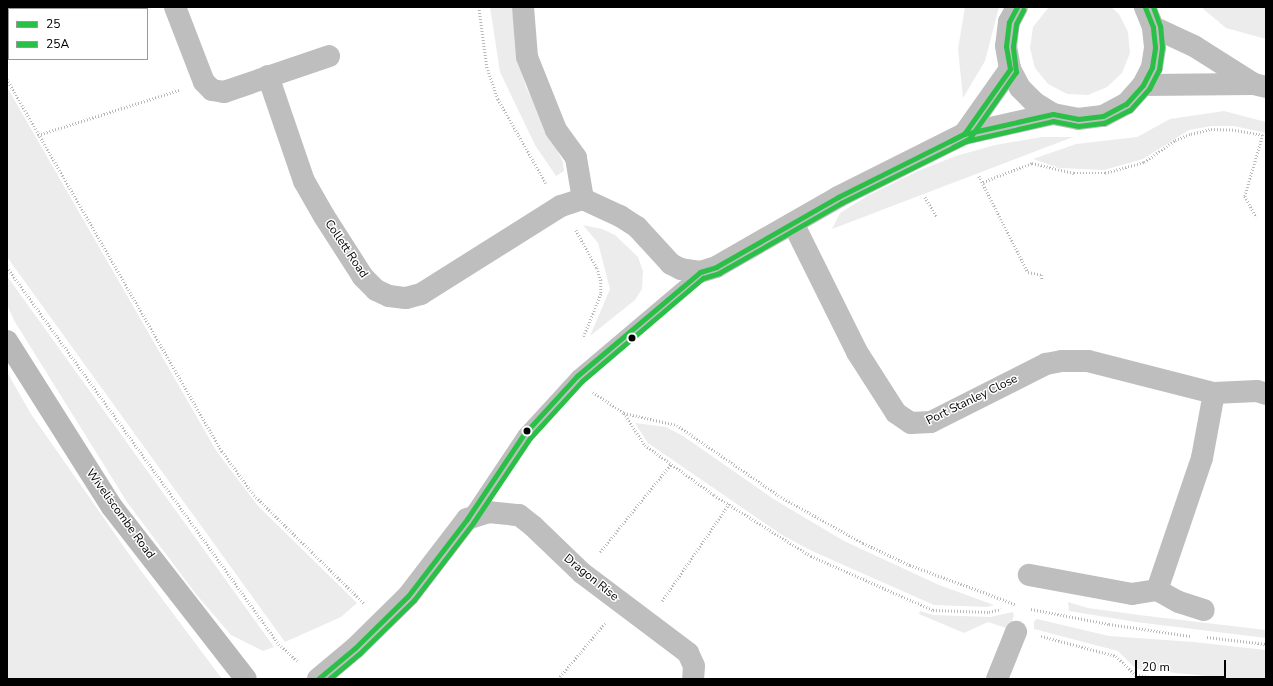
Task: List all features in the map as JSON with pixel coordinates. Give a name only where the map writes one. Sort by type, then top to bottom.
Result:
[{"type":"main road","name":"Wiveliscombe Road","points":[[7,341],[112,507],[246,679]]},
{"type":"street","points":[[175,7],[204,82],[212,90],[224,92],[329,56]]},
{"type":"street","points":[[523,7],[527,57],[556,130],[576,158],[583,199],[620,216],[637,227],[671,264],[681,269],[700,272],[716,267],[793,222],[964,134],[1054,114]]},
{"type":"street","points":[[1017,7],[1009,22],[1006,46],[1010,69],[1020,88],[1035,103],[1054,114],[1078,119],[1104,116],[1126,104],[1143,85],[1152,67],[1155,47],[1149,17]]},
{"type":"street","points":[[1149,17],[1194,46],[1260,85]]},
{"type":"street","points":[[964,134],[1010,69]]},
{"type":"street","name":"Collett Road","points":[[268,76],[304,181],[363,277],[376,290],[388,296],[406,298],[421,294],[561,206],[583,199]]},
{"type":"street","points":[[1143,85],[1260,85]]},
{"type":"street","name":"Port Stanley Close","points":[[793,222],[857,352],[896,413],[911,423],[931,422],[1046,364],[1062,361],[1088,361],[1214,393],[1257,391],[1266,394]]},
{"type":"street","points":[[1157,590],[1202,458],[1214,393]]},
{"type":"street","name":"Dragon Rise","points":[[467,520],[488,512],[519,515],[583,574],[688,653],[694,666],[693,679]]},
{"type":"street","points":[[318,679],[355,648],[408,596],[467,520]]},
{"type":"street","points":[[1029,575],[1132,594],[1157,590],[1180,602],[1204,610]]},
{"type":"street","points":[[997,679],[1026,633]]},
{"type":"lane","points":[[467,520],[524,434],[577,376],[700,272]]},
{"type":"path","points":[[7,79],[222,451],[254,495],[269,511],[383,621]]},
{"type":"path","points":[[38,135],[204,82]]},
{"type":"path","points":[[983,182],[1032,163],[1067,172],[1105,173],[1144,162],[1175,140],[1191,134],[1211,129],[1235,130],[1263,136],[1245,196],[1256,216]]},
{"type":"path","points":[[980,176],[1028,272],[1042,275],[1042,279]]},
{"type":"path","points":[[925,197],[936,217]]},
{"type":"path","points":[[7,267],[279,644],[300,664]]},
{"type":"path","points":[[577,376],[599,398],[624,413],[678,425],[781,497],[863,543],[946,580],[1021,606]]},
{"type":"path","points":[[624,413],[645,445],[780,538],[885,591],[933,610],[989,612],[1003,609]]},
{"type":"path","points":[[583,574],[671,464]]},
{"type":"path","points":[[648,623],[729,504]]},
{"type":"path","points":[[776,540],[780,538]]},
{"type":"path","points":[[558,679],[622,603]]},
{"type":"path","points":[[1010,607],[1017,605]]},
{"type":"path","points":[[1025,608],[1109,624],[1193,636]]},
{"type":"path","points":[[1026,633],[1116,656],[1136,676],[1163,679]]},
{"type":"path","points":[[1200,637],[1266,644]]},
{"type":"shaded area","points":[[490,7],[512,7],[517,58],[526,87],[563,162],[564,171],[556,176],[535,145],[500,72]]},
{"type":"shaded area","points":[[965,7],[999,7],[985,61],[963,98],[958,49]]},
{"type":"shaded area","points":[[1049,7],[1111,7],[1119,14],[1128,32],[1130,53],[1122,73],[1107,87],[1088,95],[1067,94],[1048,84],[1035,68],[1030,48],[1033,27]]},
{"type":"shaded area","points":[[1201,7],[1266,7],[1266,39],[1226,28]]},
{"type":"shaded area","points":[[7,87],[217,452],[258,506],[357,603],[341,617],[285,642],[7,257]]},
{"type":"shaded area","points":[[1224,111],[1266,122],[1266,133],[1234,126],[1212,126],[1189,130],[1143,159],[1104,170],[1059,168],[1033,159],[1076,144],[1137,137],[1170,119]]},
{"type":"shaded area","points":[[1042,137],[1073,137],[832,229],[840,213],[869,195],[920,170],[956,156],[995,145]]},
{"type":"shaded area","points":[[583,225],[602,229],[615,235],[638,257],[643,271],[642,289],[635,300],[590,336],[610,289],[598,243]]},
{"type":"shaded area","points":[[7,276],[274,647],[263,651],[231,635],[195,593],[127,502],[15,322],[7,305]]},
{"type":"shaded area","points":[[7,372],[31,414],[136,564],[222,679],[7,678]]},
{"type":"shaded area","points":[[635,423],[666,427],[683,436],[775,500],[844,541],[939,585],[994,605],[987,607],[934,605],[812,551],[782,535],[648,443]]},
{"type":"shaded area","points":[[1068,602],[1088,608],[1266,630],[1266,638],[1136,622],[1069,611]]},
{"type":"shaded area","points":[[920,611],[933,615],[990,617],[1013,612],[1014,616],[1009,629],[988,622],[964,633],[919,614]]},
{"type":"shaded area","points":[[1037,619],[1109,636],[1193,642],[1266,650],[1266,679],[1237,679],[1136,669],[1118,651],[1034,629],[1034,621]]},
{"type":"transit line","name":"25","points":[[950,141],[964,134],[1010,69],[1006,46],[1009,22],[1017,7]]},
{"type":"transit line","name":"25","points":[[318,679],[355,648],[408,596],[467,519],[524,434],[577,376],[700,272],[716,267],[838,197],[964,134],[1053,114],[1078,119],[1103,116],[1126,104],[1143,85],[1152,67],[1155,47],[1153,27],[1145,7]]},
{"type":"transit line","name":"25A","points":[[329,679],[360,653],[414,600],[473,523],[530,438],[582,381],[703,278],[719,273],[841,203],[966,141],[1053,121],[1078,126],[1104,123],[1130,110],[1149,89],[1159,69],[1162,47],[1160,26],[1153,7]]},
{"type":"transit line","name":"25A","points":[[953,147],[969,139],[1016,72],[1013,46],[1016,24],[1023,10]]}]
